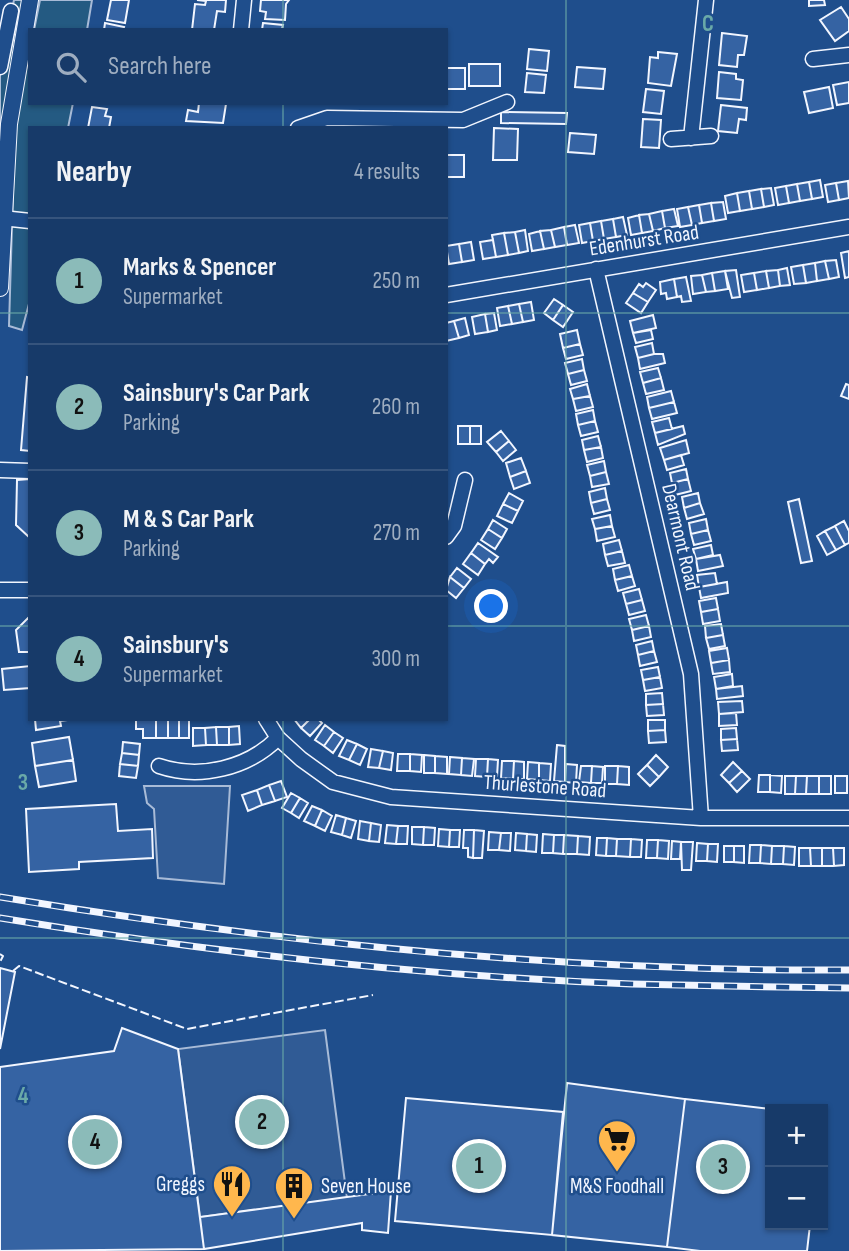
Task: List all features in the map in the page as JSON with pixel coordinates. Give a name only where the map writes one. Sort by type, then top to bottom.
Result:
[{"type":"street","points":[[0,288],[9,124],[30,0]]},
{"type":"street","points":[[241,28],[244,0]]},
{"type":"street","points":[[691,138],[706,0]]},
{"type":"street","points":[[0,67],[11,11]]},
{"type":"street","points":[[813,59],[849,55]]},
{"type":"street","points":[[304,126],[327,118],[463,120],[507,102]]},
{"type":"street","points":[[671,139],[711,136]]},
{"type":"street","points":[[2,218],[28,221]]},
{"type":"street","name":"Edenhurst Road","points":[[448,295],[849,227]]},
{"type":"street","name":"Dearmont Road","points":[[596,269],[691,674],[701,818]]},
{"type":"street","points":[[0,470],[28,471]]},
{"type":"street","points":[[448,534],[454,526],[465,480]]},
{"type":"street","points":[[0,590],[28,590]]},
{"type":"street","name":"Thurlestone Road","points":[[267,721],[278,738],[333,782],[391,797],[701,818],[849,818]]},
{"type":"street","points":[[159,766],[180,773],[206,772],[265,751],[278,738]]},
{"type":"shaded area","points":[[14,0],[25,0],[0,154],[0,67]]},
{"type":"shaded area","points":[[40,0],[92,0],[87,28],[34,28]]},
{"type":"shaded area","points":[[28,60],[28,105],[73,105],[68,126],[28,126],[28,308],[22,330],[9,326],[15,124]]},
{"type":"shaded area","points":[[144,786],[230,786],[224,884],[158,878],[154,809],[147,803]]},
{"type":"shaded area","points":[[325,1030],[347,1198],[200,1217],[178,1049]]},
{"type":"building","points":[[111,0],[129,0],[125,23],[107,20]]},
{"type":"building","points":[[197,0],[226,0],[225,12],[217,11],[214,28],[192,28],[195,4],[205,5],[206,1]]},
{"type":"building","points":[[261,0],[289,0],[286,4],[285,20],[265,19],[266,12],[260,11]]},
{"type":"building","points":[[809,0],[824,0],[825,5],[809,6]]},
{"type":"building","points":[[841,7],[849,19],[849,31],[835,41],[820,20]]},
{"type":"building","points":[[105,23],[124,27],[124,28],[104,28]]},
{"type":"building","points":[[263,23],[283,25],[282,28],[262,28]]},
{"type":"building","points":[[722,33],[747,36],[744,55],[738,55],[737,67],[719,65]]},
{"type":"building","points":[[529,49],[549,51],[547,71],[527,69]]},
{"type":"building","points":[[658,52],[677,54],[671,86],[648,83],[650,57],[658,58]]},
{"type":"building","points":[[469,64],[500,64],[500,86],[469,86]]},
{"type":"building","points":[[577,67],[605,69],[603,89],[575,87]]},
{"type":"building","points":[[448,68],[465,68],[465,89],[448,89]]},
{"type":"building","points":[[719,72],[736,74],[736,79],[743,80],[741,100],[717,98]]},
{"type":"building","points":[[527,73],[546,75],[544,93],[525,92]]},
{"type":"building","points":[[849,82],[849,103],[837,105],[833,85]]},
{"type":"building","points":[[829,87],[833,108],[809,113],[804,92]]},
{"type":"building","points":[[646,89],[664,91],[661,114],[643,112]]},
{"type":"building","points":[[199,105],[226,105],[223,123],[186,121],[188,110],[198,112]]},
{"type":"building","points":[[721,105],[747,108],[746,120],[739,119],[737,133],[718,131]]},
{"type":"building","points":[[92,107],[107,109],[105,116],[111,117],[109,126],[88,126]]},
{"type":"building","points":[[501,112],[567,113],[566,124],[501,123]]},
{"type":"building","points":[[643,119],[661,120],[659,148],[641,147]]},
{"type":"building","points":[[494,128],[518,129],[517,160],[493,160]]},
{"type":"building","points":[[570,133],[596,135],[594,154],[568,152]]},
{"type":"building","points":[[448,155],[464,155],[464,177],[448,177]]},
{"type":"building","points":[[820,180],[823,197],[812,199],[809,182]]},
{"type":"building","points":[[848,181],[849,198],[839,200],[836,183]]},
{"type":"building","points":[[809,182],[812,199],[800,201],[797,184]]},
{"type":"building","points":[[836,183],[839,200],[828,202],[825,185]]},
{"type":"building","points":[[797,184],[800,201],[789,203],[786,186]]},
{"type":"building","points":[[786,186],[789,203],[778,205],[775,188]]},
{"type":"building","points":[[771,188],[774,205],[764,207],[761,189]]},
{"type":"building","points":[[761,189],[764,207],[752,209],[749,191]]},
{"type":"building","points":[[749,191],[752,209],[740,211],[737,193]]},
{"type":"building","points":[[737,193],[740,211],[728,213],[725,196]]},
{"type":"building","points":[[723,202],[726,219],[714,221],[711,203]]},
{"type":"building","points":[[711,203],[714,221],[702,223],[699,205]]},
{"type":"building","points":[[699,205],[702,223],[692,225],[688,207]]},
{"type":"building","points":[[688,207],[692,225],[680,227],[677,209]]},
{"type":"building","points":[[674,209],[678,226],[665,228],[662,211]]},
{"type":"building","points":[[662,211],[665,228],[653,231],[649,214]]},
{"type":"building","points":[[649,214],[653,231],[642,233],[639,215]]},
{"type":"building","points":[[639,215],[642,233],[631,235],[628,218]]},
{"type":"building","points":[[623,217],[627,235],[616,237],[613,219]]},
{"type":"building","points":[[613,219],[616,237],[604,239],[601,221]]},
{"type":"building","points":[[601,221],[604,239],[593,241],[590,223]]},
{"type":"building","points":[[590,223],[593,241],[582,243],[579,225]]},
{"type":"building","points":[[575,225],[579,243],[567,245],[564,227]]},
{"type":"building","points":[[564,227],[567,245],[555,247],[551,230]]},
{"type":"building","points":[[525,230],[528,251],[519,253],[515,232]]},
{"type":"building","points":[[551,230],[555,247],[544,249],[540,231]]},
{"type":"building","points":[[540,231],[544,249],[532,251],[529,234]]},
{"type":"building","points":[[515,232],[519,253],[508,255],[504,233]]},
{"type":"building","points":[[504,233],[508,255],[496,257],[492,235]]},
{"type":"building","points":[[493,240],[496,257],[483,259],[480,242]]},
{"type":"building","points":[[471,242],[474,260],[462,262],[459,244]]},
{"type":"building","points":[[459,244],[462,262],[449,264],[448,246]]},
{"type":"building","points":[[849,251],[849,277],[845,278],[841,253]]},
{"type":"building","points":[[836,260],[839,277],[829,279],[825,261]]},
{"type":"building","points":[[825,261],[829,279],[817,281],[815,263]]},
{"type":"building","points":[[815,263],[817,281],[806,283],[803,265]]},
{"type":"building","points":[[803,265],[806,283],[794,284],[791,267]]},
{"type":"building","points":[[787,268],[790,285],[780,286],[778,270]]},
{"type":"building","points":[[736,270],[740,297],[732,298],[725,271]]},
{"type":"building","points":[[778,270],[780,286],[769,288],[766,271]]},
{"type":"building","points":[[725,271],[728,289],[715,291],[712,273]]},
{"type":"building","points":[[766,271],[769,288],[757,290],[754,273]]},
{"type":"building","points":[[712,273],[715,291],[706,292],[702,275]]},
{"type":"building","points":[[754,273],[757,290],[744,292],[741,275]]},
{"type":"building","points":[[702,275],[706,292],[693,294],[691,276]]},
{"type":"building","points":[[686,277],[691,301],[682,302],[681,296],[677,297],[674,279]]},
{"type":"building","points":[[674,279],[677,297],[667,299],[666,293],[661,294],[660,282]]},
{"type":"building","points":[[646,283],[656,290],[648,302],[633,293],[639,284],[643,287]]},
{"type":"building","points":[[633,293],[648,302],[641,313],[626,303]]},
{"type":"building","points":[[554,299],[563,305],[553,320],[544,313]]},
{"type":"building","points":[[531,302],[534,320],[523,322],[519,304]]},
{"type":"building","points":[[519,304],[523,322],[512,324],[508,306]]},
{"type":"building","points":[[563,305],[573,312],[563,327],[553,320]]},
{"type":"building","points":[[508,306],[512,324],[500,326],[497,308]]},
{"type":"building","points":[[494,313],[497,330],[488,332],[485,314]]},
{"type":"building","points":[[485,314],[488,332],[475,334],[472,317]]},
{"type":"building","points":[[653,315],[656,328],[633,333],[630,321]]},
{"type":"building","points":[[465,318],[469,335],[459,338],[454,321]]},
{"type":"building","points":[[454,321],[459,338],[448,341],[448,322]]},
{"type":"building","points":[[577,330],[580,344],[563,348],[560,334]]},
{"type":"building","points":[[651,330],[653,339],[636,343],[633,333]]},
{"type":"building","points":[[652,343],[654,354],[638,358],[635,347]]},
{"type":"building","points":[[580,344],[583,355],[566,359],[563,348]]},
{"type":"building","points":[[663,354],[665,363],[640,369],[638,358]]},
{"type":"building","points":[[582,359],[584,370],[568,374],[565,363]]},
{"type":"building","points":[[658,368],[661,378],[643,383],[640,372]]},
{"type":"building","points":[[584,370],[587,381],[571,385],[568,374]]},
{"type":"building","points":[[27,377],[28,451],[21,450]]},
{"type":"building","points":[[661,378],[664,390],[646,394],[643,383]]},
{"type":"building","points":[[587,384],[590,396],[573,399],[570,389]]},
{"type":"building","points":[[846,384],[849,385],[849,399],[841,396]]},
{"type":"building","points":[[671,391],[674,402],[649,408],[647,397]]},
{"type":"building","points":[[590,396],[593,407],[576,411],[573,399]]},
{"type":"building","points":[[674,402],[677,413],[652,419],[649,408]]},
{"type":"building","points":[[593,410],[595,421],[578,425],[576,414]]},
{"type":"building","points":[[669,418],[672,429],[655,433],[652,422]]},
{"type":"building","points":[[595,421],[598,432],[581,436],[578,425]]},
{"type":"building","points":[[458,426],[470,426],[470,444],[458,444]]},
{"type":"building","points":[[470,426],[481,426],[481,444],[470,444]]},
{"type":"building","points":[[683,426],[685,434],[658,445],[655,433]]},
{"type":"building","points":[[501,431],[509,441],[496,452],[487,442]]},
{"type":"building","points":[[598,436],[601,447],[584,450],[582,440]]},
{"type":"building","points":[[686,440],[689,453],[664,460],[660,448]]},
{"type":"building","points":[[509,441],[516,450],[503,461],[496,452]]},
{"type":"building","points":[[601,447],[603,458],[587,462],[584,450]]},
{"type":"building","points":[[681,455],[684,465],[667,470],[664,460]]},
{"type":"building","points":[[521,458],[526,471],[510,477],[506,463]]},
{"type":"building","points":[[604,461],[606,472],[590,476],[587,465]]},
{"type":"building","points":[[686,469],[688,479],[672,483],[670,473]]},
{"type":"building","points":[[526,471],[530,483],[514,489],[510,477]]},
{"type":"building","points":[[606,472],[609,484],[592,487],[590,476]]},
{"type":"building","points":[[28,479],[28,536],[16,525],[17,480]]},
{"type":"building","points":[[688,479],[691,491],[675,495],[672,483]]},
{"type":"building","points":[[605,488],[607,499],[591,503],[589,492]]},
{"type":"building","points":[[509,493],[523,501],[518,511],[503,504]]},
{"type":"building","points":[[698,493],[700,503],[684,508],[682,497]]},
{"type":"building","points":[[607,499],[610,510],[594,514],[591,503]]},
{"type":"building","points":[[799,499],[812,561],[801,563],[788,502]]},
{"type":"building","points":[[700,503],[704,514],[687,519],[684,508]]},
{"type":"building","points":[[503,504],[518,511],[512,523],[497,516]]},
{"type":"building","points":[[610,515],[612,526],[595,529],[592,519]]},
{"type":"building","points":[[706,519],[708,530],[691,534],[689,523]]},
{"type":"building","points":[[493,520],[507,529],[502,538],[488,529]]},
{"type":"building","points":[[844,521],[849,531],[849,543],[845,545],[835,526]]},
{"type":"building","points":[[612,526],[615,537],[597,541],[595,529]]},
{"type":"building","points":[[835,526],[845,545],[836,550],[825,531]]},
{"type":"building","points":[[488,529],[502,538],[495,549],[481,540]]},
{"type":"building","points":[[708,530],[711,541],[694,545],[691,534]]},
{"type":"building","points":[[825,531],[836,550],[827,555],[817,536]]},
{"type":"building","points":[[619,540],[622,551],[605,555],[603,544]]},
{"type":"building","points":[[478,543],[498,557],[493,563],[489,559],[485,564],[471,553]]},
{"type":"building","points":[[711,545],[713,555],[696,559],[693,549]]},
{"type":"building","points":[[622,551],[625,563],[608,566],[605,555]]},
{"type":"building","points":[[471,553],[485,564],[478,575],[463,564]]},
{"type":"building","points":[[720,555],[723,566],[698,571],[696,559]]},
{"type":"building","points":[[629,565],[632,576],[615,580],[613,569]]},
{"type":"building","points":[[457,568],[471,579],[464,588],[450,577]]},
{"type":"building","points":[[715,573],[717,584],[699,587],[697,575]]},
{"type":"building","points":[[632,576],[635,586],[618,591],[615,580]]},
{"type":"building","points":[[450,577],[464,588],[456,598],[448,592]]},
{"type":"building","points":[[727,582],[728,593],[701,598],[699,587]]},
{"type":"building","points":[[639,589],[642,600],[626,604],[623,593]]},
{"type":"building","points":[[716,598],[718,609],[701,612],[699,601]]},
{"type":"building","points":[[642,600],[645,611],[629,615],[626,604]]},
{"type":"building","points":[[718,609],[720,621],[703,624],[701,612]]},
{"type":"building","points":[[646,615],[649,626],[632,630],[629,619]]},
{"type":"building","points":[[28,618],[28,652],[19,652],[16,630]]},
{"type":"building","points":[[721,624],[723,635],[706,638],[705,626]]},
{"type":"building","points":[[649,626],[651,637],[634,641],[632,630]]},
{"type":"building","points":[[723,635],[725,646],[709,649],[706,638]]},
{"type":"building","points":[[652,641],[654,651],[638,655],[636,645]]},
{"type":"building","points":[[727,648],[729,660],[711,663],[709,651]]},
{"type":"building","points":[[654,651],[657,662],[640,666],[638,655]]},
{"type":"building","points":[[729,660],[730,672],[713,674],[711,663]]},
{"type":"building","points":[[28,666],[28,688],[4,690],[2,669]]},
{"type":"building","points":[[658,667],[660,677],[643,680],[641,670]]},
{"type":"building","points":[[732,674],[733,686],[716,689],[714,677]]},
{"type":"building","points":[[660,677],[662,688],[645,691],[643,680]]},
{"type":"building","points":[[742,686],[743,696],[717,699],[716,689]]},
{"type":"building","points":[[662,693],[663,704],[646,705],[646,694]]},
{"type":"building","points":[[742,701],[743,712],[719,714],[718,702]]},
{"type":"building","points":[[663,704],[664,715],[647,716],[646,705]]},
{"type":"building","points":[[736,713],[737,725],[719,726],[719,714]]},
{"type":"building","points":[[648,720],[665,720],[665,730],[648,731]]},
{"type":"building","points":[[35,721],[60,721],[61,726],[36,730]]},
{"type":"building","points":[[136,721],[156,721],[156,738],[143,738],[143,729],[136,729]]},
{"type":"building","points":[[156,721],[168,721],[168,738],[156,738]]},
{"type":"building","points":[[168,721],[179,721],[179,738],[168,738]]},
{"type":"building","points":[[179,721],[189,721],[189,738],[179,738]]},
{"type":"building","points":[[296,721],[308,721],[301,728]]},
{"type":"building","points":[[308,721],[322,723],[310,736],[301,728]]},
{"type":"building","points":[[325,725],[334,732],[324,746],[315,740]]},
{"type":"building","points":[[239,726],[240,744],[229,745],[229,727]]},
{"type":"building","points":[[216,727],[217,745],[206,745],[205,728]]},
{"type":"building","points":[[216,727],[229,727],[229,745],[217,745]]},
{"type":"building","points":[[193,728],[205,728],[206,745],[193,746]]},
{"type":"building","points":[[736,728],[737,739],[721,740],[721,729]]},
{"type":"building","points":[[665,730],[666,742],[649,743],[648,731]]},
{"type":"building","points":[[334,732],[343,738],[333,753],[324,746]]},
{"type":"building","points":[[69,737],[73,760],[35,766],[32,743]]},
{"type":"building","points":[[737,739],[738,750],[722,751],[721,740]]},
{"type":"building","points":[[347,740],[357,744],[349,760],[339,756]]},
{"type":"building","points":[[123,742],[140,744],[139,755],[122,753]]},
{"type":"building","points":[[357,744],[367,749],[360,765],[349,760]]},
{"type":"building","points":[[557,745],[565,746],[565,782],[554,781]]},
{"type":"building","points":[[371,749],[383,751],[379,768],[368,767]]},
{"type":"building","points":[[383,751],[393,753],[391,770],[379,768]]},
{"type":"building","points":[[122,753],[139,755],[138,766],[120,764]]},
{"type":"building","points":[[398,754],[410,754],[410,771],[397,771]]},
{"type":"building","points":[[410,754],[422,755],[421,772],[410,771]]},
{"type":"building","points":[[424,755],[435,756],[435,773],[424,773]]},
{"type":"building","points":[[656,755],[668,767],[659,777],[647,765]]},
{"type":"building","points":[[435,756],[447,757],[447,774],[435,773]]},
{"type":"building","points":[[450,757],[462,758],[461,775],[449,774]]},
{"type":"building","points":[[462,758],[474,759],[472,776],[461,775]]},
{"type":"building","points":[[476,759],[488,759],[487,777],[475,776]]},
{"type":"building","points":[[488,759],[498,760],[497,777],[487,777]]},
{"type":"building","points":[[73,760],[76,781],[39,787],[35,766]]},
{"type":"building","points":[[502,761],[514,761],[513,779],[501,778]]},
{"type":"building","points":[[514,761],[524,762],[524,779],[513,779]]},
{"type":"building","points":[[528,762],[539,763],[539,780],[527,779]]},
{"type":"building","points":[[733,762],[742,771],[729,783],[721,775]]},
{"type":"building","points":[[539,763],[551,764],[550,781],[539,780]]},
{"type":"building","points":[[120,764],[138,766],[136,778],[119,776]]},
{"type":"building","points":[[566,764],[577,765],[576,783],[565,782]]},
{"type":"building","points":[[647,765],[659,777],[650,786],[638,774]]},
{"type":"building","points":[[581,766],[592,766],[591,783],[579,782]]},
{"type":"building","points":[[592,766],[603,767],[602,783],[591,783]]},
{"type":"building","points":[[605,766],[618,766],[617,784],[605,784]]},
{"type":"building","points":[[618,766],[629,767],[629,785],[617,784]]},
{"type":"building","points":[[742,771],[750,779],[737,792],[729,783]]},
{"type":"building","points":[[759,775],[770,775],[770,792],[758,792]]},
{"type":"building","points":[[770,775],[782,776],[781,793],[770,792]]},
{"type":"building","points":[[785,776],[796,776],[795,794],[785,794]]},
{"type":"building","points":[[796,776],[807,776],[806,794],[795,794]]},
{"type":"building","points":[[807,776],[819,776],[819,794],[806,794]]},
{"type":"building","points":[[819,776],[831,776],[831,794],[819,794]]},
{"type":"building","points":[[835,776],[847,776],[847,793],[835,793]]},
{"type":"building","points":[[281,781],[287,797],[275,801],[269,785]]},
{"type":"building","points":[[269,785],[275,801],[262,805],[257,790]]},
{"type":"building","points":[[257,790],[262,805],[248,811],[242,795]]},
{"type":"building","points":[[291,793],[300,798],[291,813],[282,808]]},
{"type":"building","points":[[300,798],[308,803],[299,818],[291,813]]},
{"type":"building","points":[[116,804],[118,831],[152,829],[153,858],[79,862],[79,869],[29,872],[26,809]]},
{"type":"building","points":[[312,806],[322,810],[315,826],[304,821]]},
{"type":"building","points":[[322,810],[332,816],[325,831],[315,826]]},
{"type":"building","points":[[336,815],[346,818],[342,835],[331,832]]},
{"type":"building","points":[[346,818],[356,821],[351,838],[342,835]]},
{"type":"building","points":[[360,821],[371,823],[369,841],[358,839]]},
{"type":"building","points":[[371,823],[381,825],[379,842],[369,841]]},
{"type":"building","points":[[387,825],[398,826],[396,844],[385,843]]},
{"type":"building","points":[[398,826],[408,826],[407,844],[396,844]]},
{"type":"building","points":[[412,827],[424,827],[423,845],[412,844]]},
{"type":"building","points":[[424,827],[435,828],[434,845],[423,845]]},
{"type":"building","points":[[439,829],[450,830],[449,847],[438,846]]},
{"type":"building","points":[[450,830],[460,830],[459,847],[449,847]]},
{"type":"building","points":[[464,830],[474,830],[473,858],[468,857],[468,848],[463,848]]},
{"type":"building","points":[[474,830],[484,831],[482,858],[473,858]]},
{"type":"building","points":[[489,832],[501,833],[499,850],[488,850]]},
{"type":"building","points":[[501,833],[511,833],[510,851],[499,850]]},
{"type":"building","points":[[516,833],[527,834],[526,851],[515,850]]},
{"type":"building","points":[[527,834],[537,835],[536,852],[526,851]]},
{"type":"building","points":[[543,834],[554,835],[553,853],[542,853]]},
{"type":"building","points":[[554,835],[564,835],[563,854],[553,853]]},
{"type":"building","points":[[564,835],[578,836],[577,854],[563,854]]},
{"type":"building","points":[[578,836],[590,837],[589,855],[577,854]]},
{"type":"building","points":[[597,838],[607,838],[606,856],[596,855]]},
{"type":"building","points":[[607,838],[617,839],[616,856],[606,856]]},
{"type":"building","points":[[617,839],[631,839],[630,857],[616,856]]},
{"type":"building","points":[[631,839],[642,840],[641,857],[630,857]]},
{"type":"building","points":[[647,840],[658,840],[657,858],[646,858]]},
{"type":"building","points":[[658,840],[669,841],[668,859],[657,858]]},
{"type":"building","points":[[672,841],[681,842],[680,859],[671,859]]},
{"type":"building","points":[[681,842],[693,842],[691,870],[682,870]]},
{"type":"building","points":[[697,843],[708,844],[707,861],[696,861]]},
{"type":"building","points":[[708,844],[718,844],[717,862],[707,861]]},
{"type":"building","points":[[750,845],[761,845],[760,863],[749,863]]},
{"type":"building","points":[[761,845],[772,846],[771,864],[760,863]]},
{"type":"building","points":[[724,846],[734,846],[734,862],[724,862]]},
{"type":"building","points":[[734,846],[744,846],[744,863],[734,862]]},
{"type":"building","points":[[772,846],[784,846],[783,864],[771,864]]},
{"type":"building","points":[[784,846],[795,847],[794,865],[783,864]]},
{"type":"building","points":[[799,848],[810,848],[811,866],[799,866]]},
{"type":"building","points":[[810,848],[822,848],[822,866],[811,866]]},
{"type":"building","points":[[822,848],[833,848],[834,866],[822,866]]},
{"type":"building","points":[[833,848],[844,848],[844,865],[834,866]]},
{"type":"building","points":[[0,968],[15,972],[0,1049]]},
{"type":"building","points":[[122,1028],[178,1049],[204,1249],[0,1251],[0,1067],[114,1051]]},
{"type":"building","name":"M&S Foodhall","points":[[567,1083],[685,1099],[667,1247],[552,1235]]},
{"type":"building","points":[[406,1098],[563,1112],[552,1235],[395,1221]]},
{"type":"building","points":[[685,1099],[765,1108],[765,1230],[809,1230],[807,1251],[700,1251],[667,1247]]},
{"type":"building","name":"Seven House","points":[[391,1191],[388,1233],[362,1230],[362,1223],[204,1249],[200,1217]]},
{"type":"railway","points":[[0,897],[211,928],[423,952],[635,966],[849,970]]},
{"type":"railway","points":[[0,918],[157,942],[394,969],[632,984],[849,988]]},
{"type":"fence","points":[[0,954],[3,956],[0,962]]},
{"type":"fence","points":[[13,971],[19,966],[187,1029],[373,995]]},
{"type":"place","name":"Sainsbury's Car Park","points":[[262,1122]]},
{"type":"place","name":"Sainsbury's","points":[[95,1142]]},
{"type":"place","name":"Marks & Spencer","points":[[479,1166]]},
{"type":"place","name":"M & S Car Park","points":[[723,1167]]},
{"type":"place","name":"M&S Foodhall","points":[[617,1173]]},
{"type":"place","name":"Greggs","points":[[232,1218]]},
{"type":"place","name":"Seven House","points":[[294,1220]]}]
